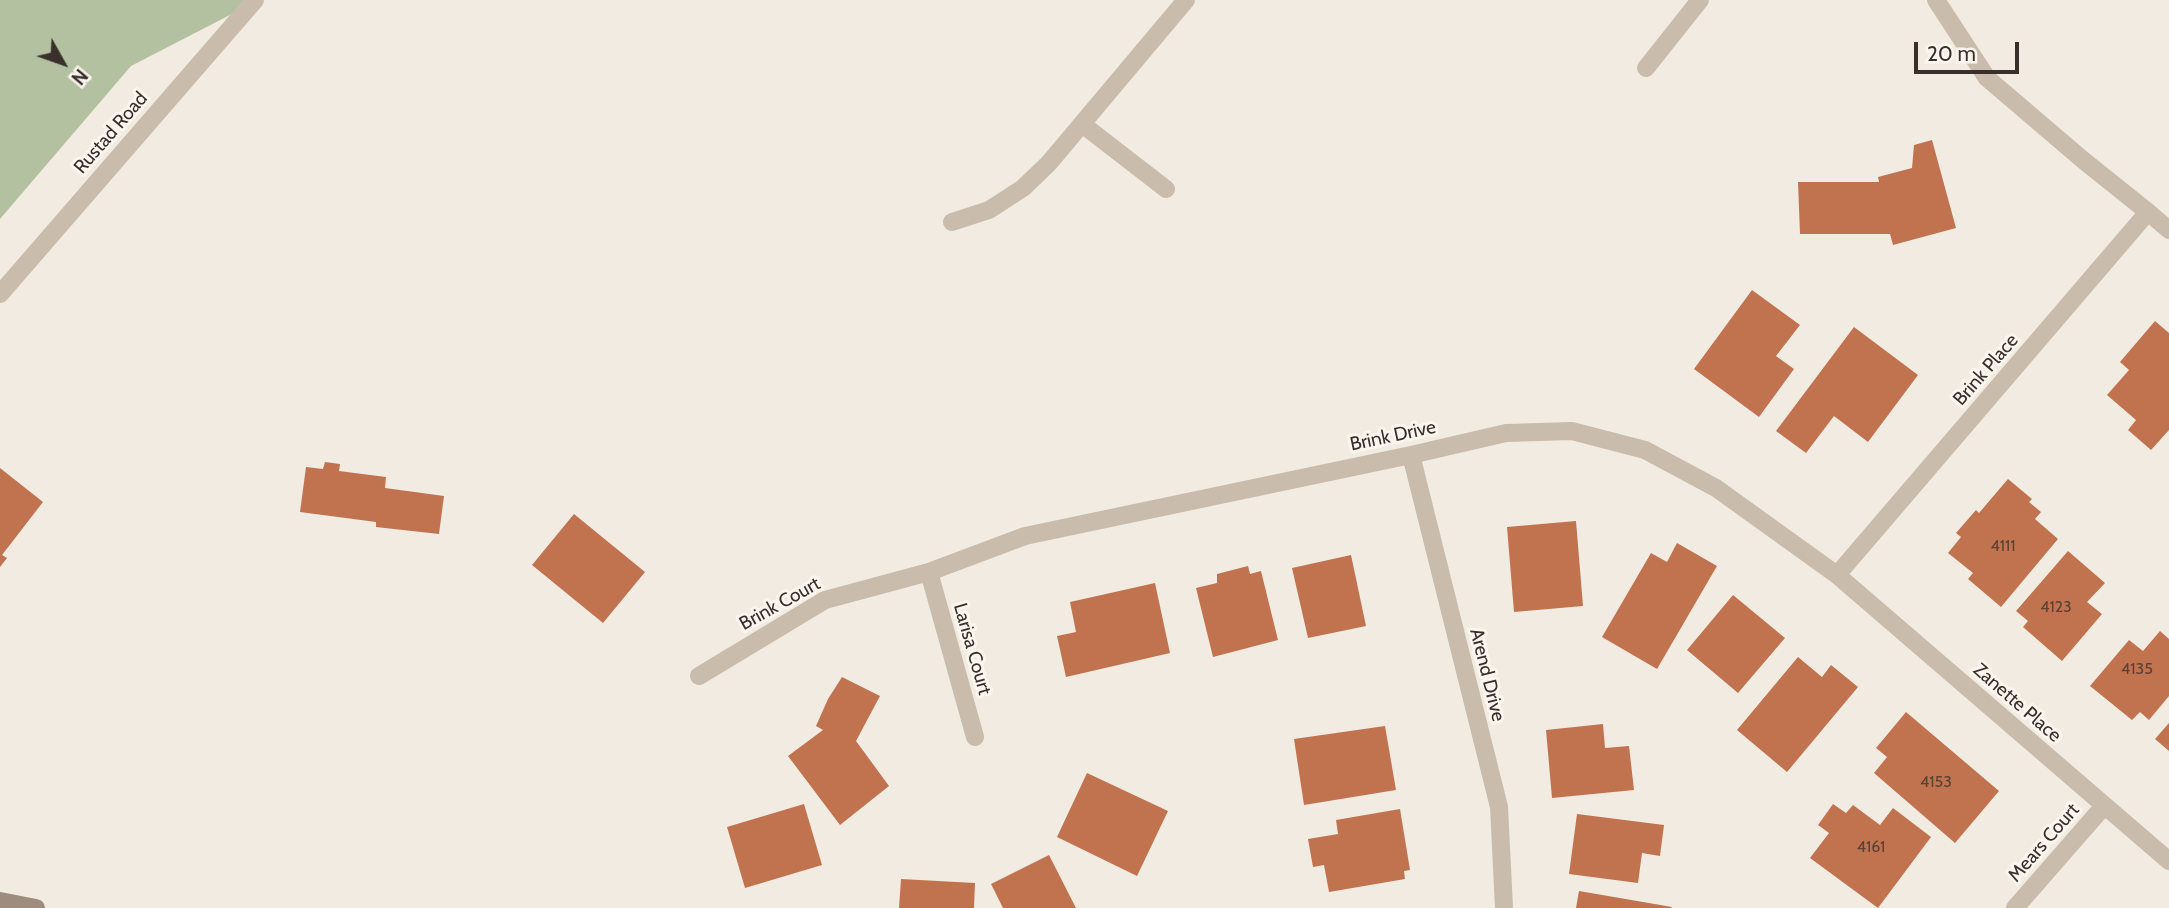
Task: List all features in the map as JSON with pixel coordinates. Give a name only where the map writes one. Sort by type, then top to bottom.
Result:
[{"type":"main road","points":[[0,901],[36,908]]},
{"type":"street","name":"Rustad Road","points":[[0,294],[255,0]]},
{"type":"street","points":[[951,222],[989,210],[1023,188],[1049,163],[1186,0]]},
{"type":"street","points":[[1646,68],[1700,0]]},
{"type":"street","points":[[1936,0],[1987,78],[2169,230]]},
{"type":"street","points":[[1082,124],[1166,190]]},
{"type":"street","name":"Brink Place","points":[[1838,575],[2148,212]]},
{"type":"street","name":"Brink Drive","points":[[929,572],[1025,536],[1506,433],[1572,431],[1646,450],[1716,488],[1838,575]]},
{"type":"street","name":"Arend Drive","points":[[1411,455],[1499,807],[1504,908]]},
{"type":"street","name":"Brink Court","points":[[699,676],[825,600],[929,572]]},
{"type":"street","name":"Larisa Court","points":[[929,572],[975,737]]},
{"type":"street","name":"Zanette Place","points":[[1838,575],[2169,861]]},
{"type":"street","name":"Mears Court","points":[[2015,908],[2104,806]]},
{"type":"green space","points":[[0,0],[259,0],[131,66],[0,219]]},
{"type":"building","points":[[1932,140],[1956,228],[1893,245],[1890,234],[1800,234],[1798,182],[1879,182],[1878,177],[1912,168],[1914,145]]},
{"type":"building","points":[[1752,290],[1800,325],[1776,356],[1794,369],[1759,417],[1694,369]]},
{"type":"building","points":[[2155,321],[2169,333],[2169,430],[2151,450],[2128,430],[2136,420],[2107,395],[2129,370],[2120,362]]},
{"type":"building","points":[[1854,327],[1918,375],[1868,442],[1834,416],[1806,453],[1776,431]]},
{"type":"building","points":[[325,462],[340,464],[339,471],[386,477],[385,488],[444,496],[439,534],[376,527],[376,522],[300,512],[306,467],[323,469]]},
{"type":"building","points":[[0,468],[43,502],[2,555],[7,558],[0,567]]},
{"type":"building","points":[[2008,479],[2032,499],[2029,502],[2041,512],[2035,519],[2058,539],[2001,607],[1968,579],[1973,573],[1948,553],[1961,537],[1956,533],[1976,510],[1979,513]]},
{"type":"building","points":[[574,514],[645,572],[603,623],[532,565]]},
{"type":"building","points":[[1576,521],[1583,606],[1514,612],[1507,527]]},
{"type":"building","points":[[1677,543],[1717,566],[1657,669],[1602,637],[1651,553],[1667,562]]},
{"type":"building","points":[[2068,551],[2105,583],[2087,602],[2102,614],[2062,661],[2023,627],[2028,621],[2016,611]]},
{"type":"building","points":[[1351,555],[1366,626],[1308,638],[1292,568]]},
{"type":"building","points":[[1248,566],[1250,574],[1261,571],[1278,640],[1213,657],[1196,588],[1217,583],[1217,574]]},
{"type":"building","points":[[1155,583],[1170,653],[1066,677],[1057,636],[1076,632],[1070,602]]},
{"type":"building","points":[[1733,595],[1785,638],[1738,693],[1687,650]]},
{"type":"building","points":[[2160,631],[2169,639],[2169,696],[2149,720],[2140,712],[2132,720],[2090,686],[2129,640],[2143,651]]},
{"type":"building","points":[[1798,657],[1822,677],[1831,665],[1858,687],[1787,772],[1737,730]]},
{"type":"building","points":[[842,677],[880,696],[856,741],[889,786],[840,825],[788,756],[823,730],[816,726]]},
{"type":"building","points":[[1906,712],[1999,791],[1955,843],[1874,773],[1887,757],[1876,748]]},
{"type":"building","points":[[2169,723],[2169,751],[2155,739]]},
{"type":"building","points":[[1603,724],[1605,748],[1629,746],[1634,790],[1552,798],[1546,730]]},
{"type":"building","points":[[1385,726],[1396,790],[1304,805],[1294,739]]},
{"type":"building","points":[[1087,773],[1168,811],[1137,876],[1057,837]]},
{"type":"building","points":[[804,804],[822,865],[745,888],[727,827]]},
{"type":"building","points":[[1833,804],[1846,813],[1853,805],[1880,825],[1893,808],[1931,837],[1878,908],[1810,858],[1829,833],[1818,825]]},
{"type":"building","points":[[1400,809],[1410,870],[1404,871],[1405,879],[1329,892],[1324,865],[1313,867],[1308,839],[1338,834],[1336,820]]},
{"type":"building","points":[[1577,814],[1664,825],[1660,856],[1642,853],[1638,883],[1569,874]]},
{"type":"building","points":[[1049,855],[1076,908],[1003,908],[991,884]]},
{"type":"building","points":[[901,879],[975,883],[974,908],[899,908]]},
{"type":"building","points":[[1579,891],[1672,907],[1576,908]]}]
